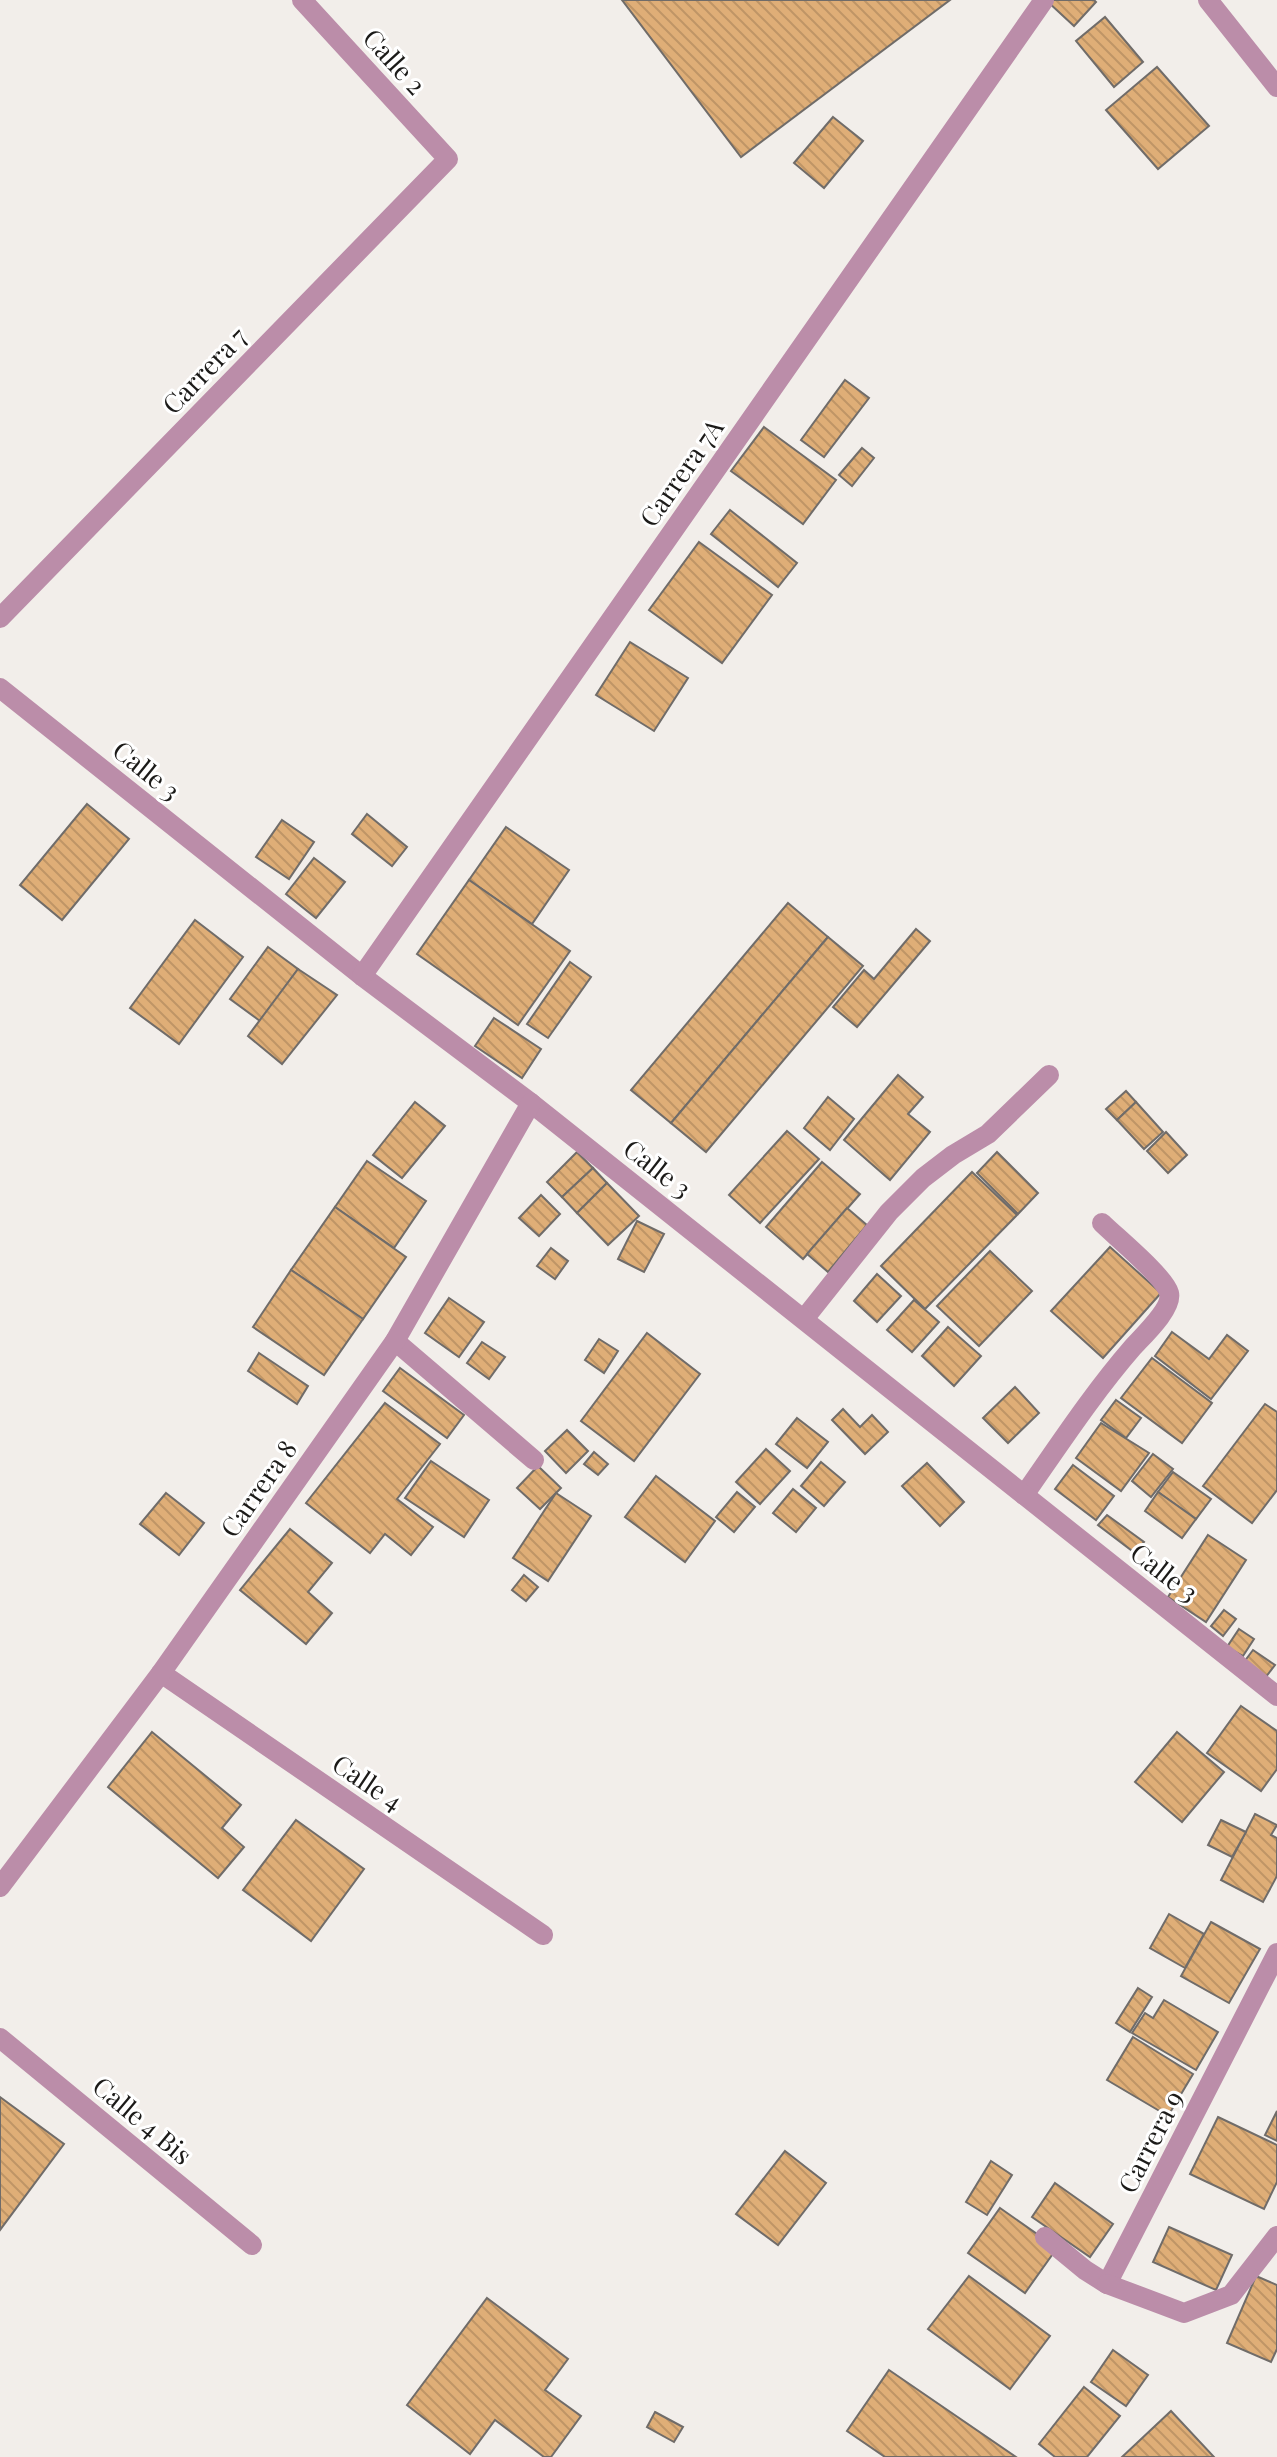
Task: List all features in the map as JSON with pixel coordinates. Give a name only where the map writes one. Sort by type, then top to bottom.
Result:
[{"type":"street","name":"Calle 2","points":[[302,0],[448,159]]},
{"type":"street","name":"Carrera 7A","points":[[362,976],[1044,0]]},
{"type":"street","points":[[1208,0],[1277,87]]},
{"type":"street","name":"Carrera 7","points":[[0,618],[448,159]]},
{"type":"street","name":"Calle 3","points":[[0,688],[362,976],[531,1103],[1277,1696]]},
{"type":"street","points":[[804,1319],[889,1212],[923,1178],[988,1134],[1049,1075]]},
{"type":"street","name":"Carrera 8","points":[[0,1887],[161,1673],[395,1341],[531,1103]]},
{"type":"street","points":[[1024,1495],[1107,1377],[1162,1314],[1169,1300],[1170,1293],[1162,1280],[1102,1223]]},
{"type":"street","points":[[395,1341],[534,1460]]},
{"type":"street","name":"Calle 4","points":[[161,1673],[543,1935]]},
{"type":"street","name":"Carrera 9","points":[[1107,2284],[1277,1953]]},
{"type":"street","name":"Calle 4 Bis","points":[[0,2038],[252,2245]]},
{"type":"street","points":[[1045,2237],[1107,2284],[1184,2313],[1231,2295],[1277,2236]]},
{"type":"building","points":[[622,0],[950,0],[741,157]]},
{"type":"building","points":[[1048,2],[1096,2],[1074,26]]},
{"type":"building","points":[[1105,17],[1143,62],[1114,87],[1076,41]]},
{"type":"building","points":[[1157,67],[1209,126],[1158,169],[1106,110]]},
{"type":"building","points":[[833,117],[863,141],[824,188],[794,163]]},
{"type":"building","points":[[845,380],[869,398],[824,457],[801,440]]},
{"type":"building","points":[[764,427],[836,480],[803,524],[731,471]]},
{"type":"building","points":[[862,448],[874,458],[852,486],[839,475]]},
{"type":"building","points":[[730,510],[797,563],[778,587],[711,534]]},
{"type":"building","points":[[699,542],[772,595],[722,663],[649,610]]},
{"type":"building","points":[[630,642],[688,678],[654,731],[596,695]]},
{"type":"building","points":[[87,804],[129,839],[62,920],[20,885]]},
{"type":"building","points":[[367,814],[407,847],[392,866],[352,834]]},
{"type":"building","points":[[282,820],[314,842],[289,879],[256,857]]},
{"type":"building","points":[[506,827],[569,870],[532,924],[469,880]]},
{"type":"building","points":[[314,858],[345,882],[316,918],[286,894]]},
{"type":"building","points":[[469,880],[570,951],[518,1025],[417,954]]},
{"type":"building","points":[[788,903],[828,937],[671,1123],[631,1090]]},
{"type":"building","points":[[195,920],[243,957],[179,1044],[130,1008]]},
{"type":"building","points":[[916,929],[930,941],[857,1027],[833,1007],[864,970],[874,979]]},
{"type":"building","points":[[828,937],[863,966],[706,1152],[671,1123]]},
{"type":"building","points":[[268,947],[298,969],[260,1021],[230,999]]},
{"type":"building","points":[[570,962],[591,977],[548,1038],[527,1024]]},
{"type":"building","points":[[298,969],[337,995],[282,1064],[248,1036]]},
{"type":"building","points":[[494,1018],[541,1049],[522,1078],[475,1046]]},
{"type":"building","points":[[898,1075],[923,1097],[908,1114],[930,1132],[890,1180],[844,1140]]},
{"type":"building","points":[[1126,1091],[1136,1102],[1117,1120],[1106,1109]]},
{"type":"building","points":[[828,1097],[854,1119],[830,1150],[804,1128]]},
{"type":"building","points":[[415,1102],[445,1126],[402,1178],[373,1155]]},
{"type":"building","points":[[1136,1102],[1163,1132],[1144,1149],[1117,1120]]},
{"type":"building","points":[[787,1131],[819,1159],[760,1223],[729,1195]]},
{"type":"building","points":[[1166,1132],[1187,1155],[1168,1173],[1147,1151]]},
{"type":"building","points":[[577,1152],[593,1168],[562,1197],[547,1182]]},
{"type":"building","points":[[997,1152],[1038,1193],[1018,1214],[977,1173]]},
{"type":"building","points":[[367,1161],[426,1201],[394,1248],[335,1207]]},
{"type":"building","points":[[822,1162],[860,1194],[803,1259],[766,1227]]},
{"type":"building","points":[[593,1168],[607,1183],[577,1213],[562,1197]]},
{"type":"building","points":[[972,1172],[1017,1215],[925,1309],[881,1266]]},
{"type":"building","points":[[607,1183],[639,1216],[608,1245],[577,1213]]},
{"type":"building","points":[[541,1195],[560,1214],[539,1236],[519,1218]]},
{"type":"building","points":[[335,1207],[406,1257],[363,1319],[291,1270]]},
{"type":"building","points":[[847,1208],[867,1225],[828,1272],[807,1254]]},
{"type":"building","points":[[637,1221],[664,1234],[644,1272],[618,1259]]},
{"type":"building","points":[[1110,1247],[1161,1293],[1103,1358],[1051,1311]]},
{"type":"building","points":[[551,1248],[568,1261],[555,1279],[537,1266]]},
{"type":"building","points":[[990,1251],[1032,1291],[979,1346],[937,1306]]},
{"type":"building","points":[[291,1270],[363,1319],[324,1375],[253,1327]]},
{"type":"building","points":[[877,1274],[901,1296],[877,1322],[854,1301]]},
{"type":"building","points":[[449,1298],[484,1322],[459,1357],[425,1333]]},
{"type":"building","points":[[914,1300],[939,1322],[912,1352],[887,1330]]},
{"type":"building","points":[[948,1327],[981,1356],[954,1386],[922,1356]]},
{"type":"building","points":[[1172,1332],[1209,1359],[1227,1335],[1248,1351],[1211,1399],[1155,1356]]},
{"type":"building","points":[[647,1333],[700,1374],[634,1461],[581,1421]]},
{"type":"building","points":[[599,1339],[618,1351],[604,1373],[585,1360]]},
{"type":"building","points":[[482,1342],[505,1357],[489,1379],[467,1363]]},
{"type":"building","points":[[259,1353],[308,1386],[297,1404],[248,1371]]},
{"type":"building","points":[[1152,1358],[1212,1403],[1182,1443],[1121,1398]]},
{"type":"building","points":[[400,1368],[464,1415],[447,1438],[383,1391]]},
{"type":"building","points":[[1015,1387],[1039,1413],[1008,1443],[983,1418]]},
{"type":"building","points":[[1116,1400],[1141,1418],[1126,1438],[1101,1420]]},
{"type":"building","points":[[385,1403],[440,1444],[397,1499],[433,1527],[411,1555],[385,1534],[370,1553],[306,1503]]},
{"type":"building","points":[[1265,1404],[1277,1412],[1277,1490],[1252,1523],[1203,1486]]},
{"type":"building","points":[[843,1409],[860,1427],[872,1415],[888,1432],[865,1454],[832,1420]]},
{"type":"building","points":[[797,1418],[828,1442],[807,1468],[776,1444]]},
{"type":"building","points":[[1101,1423],[1149,1453],[1121,1491],[1076,1458]]},
{"type":"building","points":[[567,1430],[588,1451],[566,1473],[545,1451]]},
{"type":"building","points":[[766,1449],[790,1471],[760,1504],[736,1482]]},
{"type":"building","points":[[594,1452],[608,1464],[598,1475],[584,1464]]},
{"type":"building","points":[[1153,1454],[1173,1469],[1151,1497],[1132,1481]]},
{"type":"building","points":[[431,1461],[489,1500],[464,1537],[405,1498]]},
{"type":"building","points":[[821,1462],[845,1482],[824,1506],[801,1486]]},
{"type":"building","points":[[927,1463],[964,1502],[940,1526],[902,1486]]},
{"type":"building","points":[[1073,1465],[1114,1496],[1096,1520],[1055,1489]]},
{"type":"building","points":[[538,1466],[561,1488],[540,1509],[517,1488]]},
{"type":"building","points":[[1173,1472],[1211,1499],[1196,1519],[1158,1492]]},
{"type":"building","points":[[656,1476],[715,1521],[685,1562],[625,1517]]},
{"type":"building","points":[[793,1489],[816,1508],[796,1532],[773,1513]]},
{"type":"building","points":[[737,1492],[755,1507],[734,1532],[716,1517]]},
{"type":"building","points":[[1158,1492],[1196,1519],[1182,1538],[1145,1511]]},
{"type":"building","points":[[166,1493],[204,1523],[179,1555],[140,1524]]},
{"type":"building","points":[[556,1493],[591,1516],[548,1581],[513,1558]]},
{"type":"building","points":[[1107,1515],[1144,1542],[1135,1553],[1098,1525]]},
{"type":"building","points":[[290,1529],[332,1563],[308,1592],[332,1613],[306,1644],[240,1590]]},
{"type":"building","points":[[1208,1535],[1246,1560],[1206,1622],[1168,1597]]},
{"type":"building","points":[[524,1575],[538,1587],[526,1601],[512,1590]]},
{"type":"building","points":[[1224,1610],[1236,1619],[1223,1636],[1211,1626]]},
{"type":"building","points":[[1239,1629],[1254,1639],[1243,1656],[1227,1647]]},
{"type":"building","points":[[1253,1650],[1275,1665],[1265,1678],[1244,1662]]},
{"type":"building","points":[[1241,1706],[1277,1731],[1277,1769],[1261,1791],[1207,1753]]},
{"type":"building","points":[[152,1732],[241,1805],[222,1828],[244,1847],[218,1878],[108,1787]]},
{"type":"building","points":[[1177,1732],[1224,1772],[1182,1822],[1135,1782]]},
{"type":"building","points":[[1255,1814],[1277,1825],[1271,1835],[1277,1838],[1277,1876],[1263,1902],[1221,1880]]},
{"type":"building","points":[[296,1820],[364,1869],[311,1941],[243,1890]]},
{"type":"building","points":[[1221,1820],[1246,1832],[1232,1857],[1208,1845]]},
{"type":"building","points":[[1169,1914],[1204,1934],[1185,1968],[1150,1948]]},
{"type":"building","points":[[1211,1922],[1260,1949],[1229,2003],[1181,1976]]},
{"type":"building","points":[[1138,1988],[1152,1997],[1130,2032],[1116,2023]]},
{"type":"building","points":[[1164,2000],[1218,2032],[1196,2070],[1132,2033],[1145,2013],[1153,2018]]},
{"type":"building","points":[[1133,2037],[1193,2074],[1168,2116],[1107,2080]]},
{"type":"building","points":[[0,2097],[64,2144],[0,2230]]},
{"type":"building","points":[[1277,2111],[1277,2141],[1265,2135]]},
{"type":"building","points":[[1218,2117],[1277,2145],[1277,2182],[1264,2209],[1190,2174]]},
{"type":"building","points":[[785,2151],[826,2183],[778,2245],[736,2214]]},
{"type":"building","points":[[991,2161],[1012,2175],[987,2215],[966,2202]]},
{"type":"building","points":[[1055,2183],[1113,2224],[1090,2257],[1032,2217]]},
{"type":"building","points":[[1000,2208],[1057,2248],[1025,2293],[968,2253]]},
{"type":"building","points":[[1169,2227],[1232,2255],[1216,2290],[1153,2262]]},
{"type":"building","points":[[969,2276],[1050,2336],[1010,2389],[928,2329]]},
{"type":"building","points":[[1256,2276],[1277,2285],[1277,2349],[1271,2362],[1227,2343]]},
{"type":"building","points":[[487,2298],[568,2359],[545,2390],[581,2416],[551,2457],[544,2457],[495,2420],[470,2454],[407,2405]]},
{"type":"building","points":[[1113,2350],[1148,2375],[1126,2406],[1091,2382]]},
{"type":"building","points":[[889,2370],[1016,2457],[885,2457],[847,2431]]},
{"type":"building","points":[[1084,2387],[1120,2416],[1087,2457],[1055,2457],[1039,2444]]},
{"type":"building","points":[[1171,2411],[1214,2457],[1122,2457]]},
{"type":"building","points":[[655,2412],[683,2427],[674,2442],[647,2427]]}]
